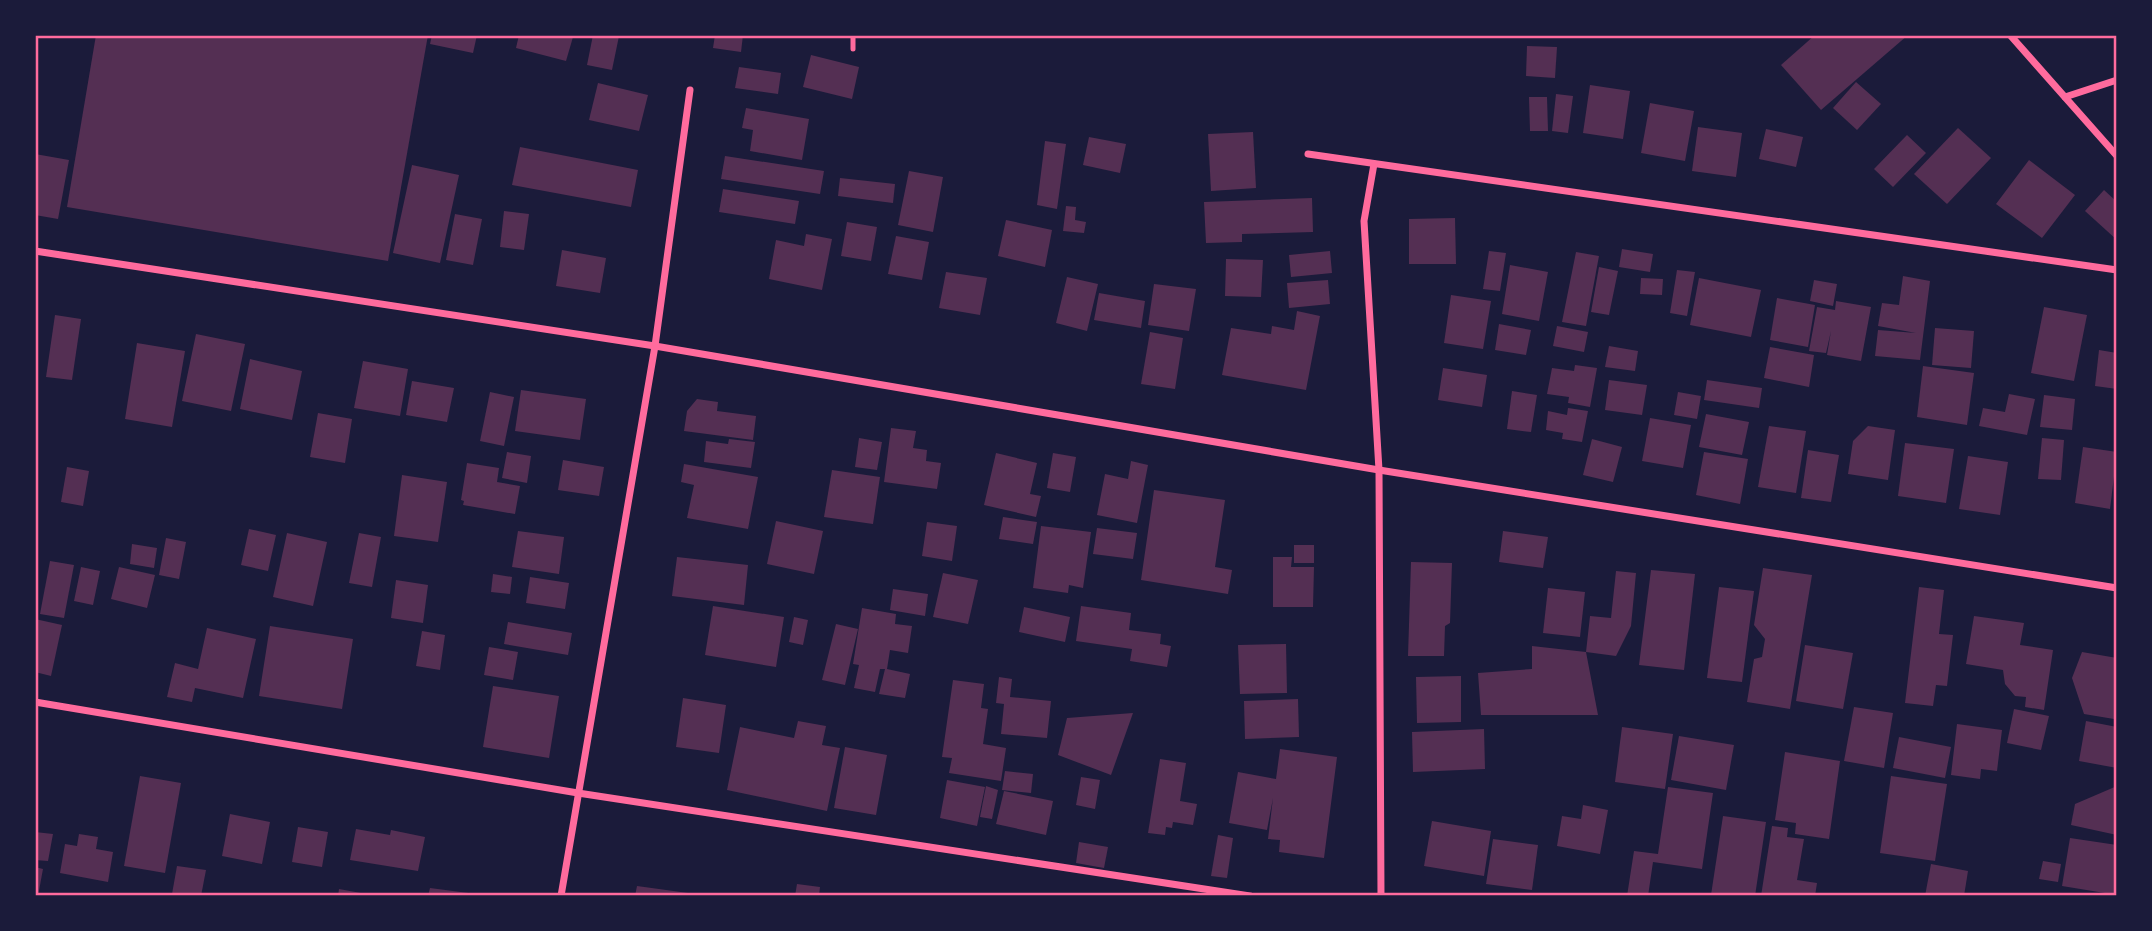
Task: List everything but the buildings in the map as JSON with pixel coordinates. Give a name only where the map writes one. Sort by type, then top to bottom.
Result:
[{"type":"street","points":[[2010,35],[2117,156]]},
{"type":"street","points":[[2065,97],[2117,80]]},
{"type":"street","points":[[561,896],[655,346],[690,90]]},
{"type":"street","points":[[1308,155],[2117,270]]},
{"type":"street","points":[[1374,164],[1364,221],[1379,470],[1381,896]]},
{"type":"street","points":[[35,251],[655,346],[1379,470],[2117,588]]},
{"type":"street","points":[[35,702],[578,793],[1250,896]]},
{"type":"lane","points":[[853,35],[853,49]]}]
